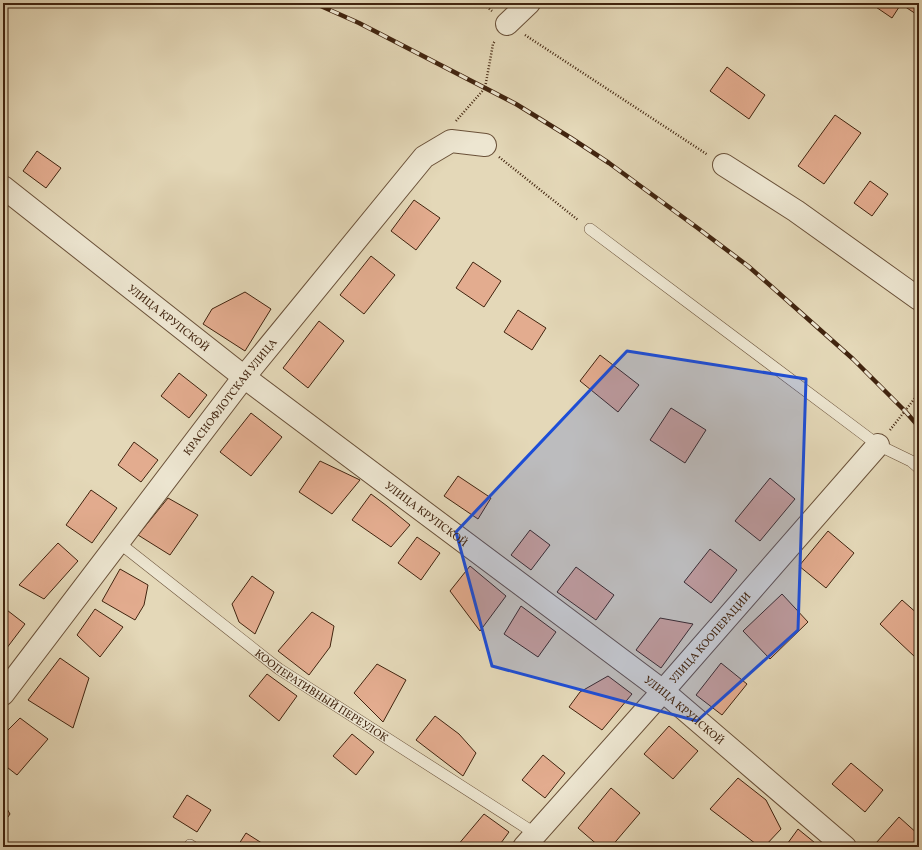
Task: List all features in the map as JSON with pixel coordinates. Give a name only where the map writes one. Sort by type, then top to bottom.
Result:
[{"type":"street","points":[[507,24],[529,3]]},
{"type":"street","name":"КРАСНОФЛОТСКАЯ УЛИЦА","points":[[3,694],[244,377],[424,157],[451,141],[485,145]]},
{"type":"street","points":[[724,165],[796,210],[919,299]]},
{"type":"street","name":"УЛИЦА КРУПСКОЙ","points":[[3,187],[244,377],[663,691],[845,847]]},
{"type":"street","name":"УЛИЦА КООПЕРАЦИИ","points":[[530,840],[663,691],[878,445]]},
{"type":"lane","points":[[590,229],[878,445],[911,460],[919,468]]},
{"type":"lane","name":"КООПЕРАТИВНЫЙ ПЕРЕУЛОК","points":[[118,542],[279,669],[530,840]]},
{"type":"path","points":[[482,3],[507,24],[724,165]]},
{"type":"path","points":[[454,122],[485,88],[493,44],[507,24]]},
{"type":"path","points":[[485,145],[590,229]]},
{"type":"path","points":[[878,445],[919,393]]},
{"type":"highlighted area","points":[[627,351],[806,379],[798,630],[697,721],[492,666],[456,532]]},
{"type":"building","points":[[870,3],[919,3],[919,16],[901,4],[892,18]]},
{"type":"building","points":[[727,67],[765,95],[749,119],[710,91]]},
{"type":"building","points":[[835,115],[861,133],[824,184],[798,166]]},
{"type":"building","points":[[37,151],[61,168],[46,188],[23,171]]},
{"type":"building","points":[[870,181],[888,194],[872,216],[854,203]]},
{"type":"building","points":[[414,200],[440,218],[416,250],[391,231]]},
{"type":"building","points":[[371,256],[395,275],[364,314],[340,295]]},
{"type":"building","points":[[473,262],[501,281],[484,307],[456,288]]},
{"type":"building","points":[[245,292],[271,309],[245,351],[203,324],[212,309]]},
{"type":"building","points":[[518,310],[546,328],[532,350],[504,332]]},
{"type":"building","points":[[319,321],[344,341],[308,388],[283,368]]},
{"type":"building","points":[[600,355],[639,385],[618,412],[580,381]]},
{"type":"building","points":[[179,373],[207,395],[189,418],[161,396]]},
{"type":"building","points":[[671,408],[706,430],[685,463],[650,440]]},
{"type":"building","points":[[251,413],[282,437],[251,476],[220,452]]},
{"type":"building","points":[[134,442],[158,460],[141,482],[118,465]]},
{"type":"building","points":[[320,461],[360,480],[332,514],[299,492]]},
{"type":"building","points":[[458,476],[491,498],[478,519],[444,496]]},
{"type":"building","points":[[770,478],[795,499],[760,541],[735,521]]},
{"type":"building","points":[[91,490],[117,508],[92,543],[66,525]]},
{"type":"building","points":[[371,494],[410,525],[391,547],[352,520]]},
{"type":"building","points":[[168,498],[198,515],[170,555],[138,535]]},
{"type":"building","points":[[530,530],[550,545],[531,570],[511,555]]},
{"type":"building","points":[[828,531],[854,553],[826,588],[799,566]]},
{"type":"building","points":[[417,537],[440,553],[421,580],[398,563]]},
{"type":"building","points":[[58,543],[78,561],[44,599],[19,585]]},
{"type":"building","points":[[710,549],[737,570],[711,603],[684,582]]},
{"type":"building","points":[[470,566],[506,596],[480,631],[450,591]]},
{"type":"building","points":[[576,567],[614,595],[596,620],[557,592]]},
{"type":"building","points":[[120,569],[148,585],[144,605],[135,620],[102,601]]},
{"type":"building","points":[[252,576],[274,592],[255,634],[239,622],[232,604]]},
{"type":"building","points":[[782,594],[808,622],[770,659],[743,631]]},
{"type":"building","points":[[902,600],[919,615],[919,653],[915,657],[880,624]]},
{"type":"building","points":[[521,606],[556,632],[538,657],[504,634]]},
{"type":"building","points":[[3,607],[25,624],[3,653]]},
{"type":"building","points":[[95,609],[123,627],[100,657],[77,635]]},
{"type":"building","points":[[312,612],[334,626],[330,647],[309,675],[278,651]]},
{"type":"building","points":[[660,618],[693,624],[661,668],[636,650]]},
{"type":"building","points":[[60,658],[89,678],[73,728],[28,700]]},
{"type":"building","points":[[721,663],[747,684],[722,715],[696,695]]},
{"type":"building","points":[[377,664],[406,680],[383,722],[354,693]]},
{"type":"building","points":[[267,674],[297,696],[279,721],[249,696]]},
{"type":"building","points":[[608,676],[632,694],[602,730],[569,707],[580,692]]},
{"type":"building","points":[[435,716],[459,734],[476,753],[463,776],[416,740]]},
{"type":"building","points":[[20,718],[48,739],[17,775],[3,764],[3,735]]},
{"type":"building","points":[[669,726],[698,751],[673,779],[644,754]]},
{"type":"building","points":[[352,734],[374,752],[356,775],[333,756]]},
{"type":"building","points":[[543,755],[565,773],[545,798],[522,780]]},
{"type":"building","points":[[851,763],[883,790],[865,812],[832,784]]},
{"type":"building","points":[[738,778],[766,800],[781,829],[764,847],[760,847],[710,809]]},
{"type":"building","points":[[611,788],[640,813],[611,847],[600,847],[578,828]]},
{"type":"building","points":[[187,795],[211,810],[197,832],[173,817]]},
{"type":"building","points":[[3,802],[10,814],[3,824]]},
{"type":"building","points":[[484,814],[509,832],[498,847],[457,846]]},
{"type":"building","points":[[899,817],[919,835],[919,847],[881,847],[876,843]]},
{"type":"building","points":[[798,829],[820,847],[785,847]]},
{"type":"building","points":[[246,833],[268,847],[237,847]]},
{"type":"railway","points":[[314,3],[359,23],[516,104],[609,163],[748,266],[853,359],[919,427]]}]
